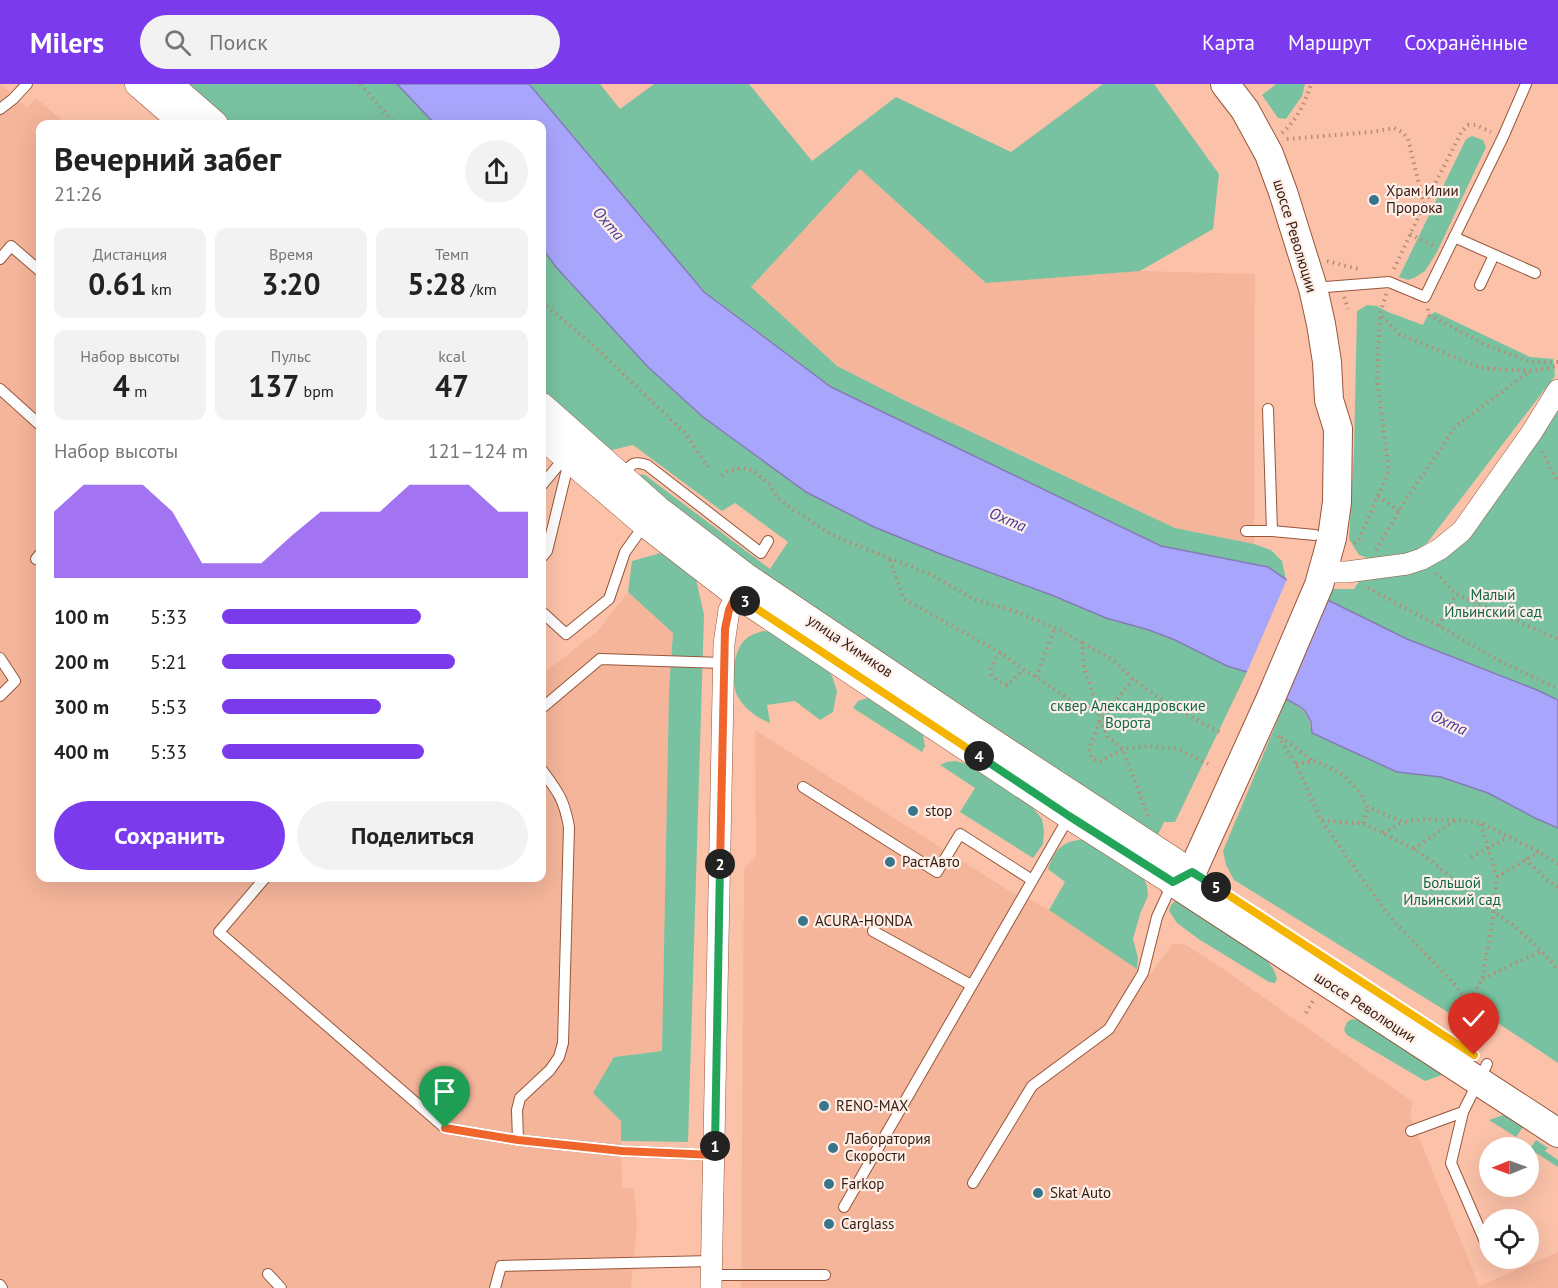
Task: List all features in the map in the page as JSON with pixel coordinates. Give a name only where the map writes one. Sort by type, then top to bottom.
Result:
[{"type":"main road","name":"шоссе Революции","points":[[1225,84],[1274,143],[1283,192],[1313,288],[1321,324],[1327,362],[1329,400],[1338,429],[1337,491],[1332,538],[1315,578]]},
{"type":"main road","name":"шоссе Революции","points":[[1315,578],[1311,556],[1319,501],[1322,429],[1329,400]]},
{"type":"main road","points":[[1180,872],[1315,578]]},
{"type":"main road","name":"шоссе Революции","points":[[1180,872],[1483,1072],[1558,1133]]},
{"type":"main road","name":"шоссе Революции","points":[[1483,1072],[1558,1109]]},
{"type":"street","points":[[138,84],[179,120]]},
{"type":"street","points":[[169,84],[210,120]]},
{"type":"street","points":[[1315,578],[1335,572],[1365,579],[1422,559],[1440,549],[1462,531],[1532,432],[1558,390]]},
{"type":"street","name":"улица Химиков","points":[[546,412],[572,453],[645,524],[966,724],[1075,808],[1180,872]]},
{"type":"street","name":"улица Химиков","points":[[546,438],[622,476],[742,586]]},
{"type":"street","points":[[712,1275],[723,663],[725,629],[729,610],[742,586]]},
{"type":"lane","points":[[0,109],[27,84]]},
{"type":"lane","points":[[1313,288],[1389,280],[1425,297],[1503,137],[1526,84]]},
{"type":"lane","points":[[1454,237],[1535,273]]},
{"type":"lane","points":[[0,259],[11,246],[36,268]]},
{"type":"lane","points":[[1480,285],[1494,255]]},
{"type":"lane","points":[[0,389],[36,421]]},
{"type":"lane","points":[[1268,409],[1272,531]]},
{"type":"lane","points":[[546,481],[572,453]]},
{"type":"lane","points":[[546,552],[572,453]]},
{"type":"lane","points":[[622,476],[631,464],[638,462],[647,465],[761,553],[768,541]]},
{"type":"lane","points":[[546,616],[566,634],[609,599],[625,552],[645,524]]},
{"type":"lane","points":[[1246,531],[1315,535]]},
{"type":"lane","points":[[0,658],[15,681],[0,696]]},
{"type":"lane","points":[[546,705],[600,659],[723,663]]},
{"type":"lane","points":[[518,1140],[517,1110],[520,1098],[550,1070],[559,1057],[563,1042],[569,827],[566,810],[559,793],[546,775]]},
{"type":"lane","points":[[803,788],[937,872],[960,834],[1032,880]]},
{"type":"lane","points":[[844,1207],[1075,808]]},
{"type":"lane","points":[[974,1183],[1032,1086],[1109,1029],[1143,973],[1157,917],[1180,872]]},
{"type":"lane","points":[[262,882],[219,932],[445,1128],[518,1140],[622,1151],[714,1155]]},
{"type":"lane","points":[[873,932],[971,985]]},
{"type":"lane","points":[[1479,1228],[1451,1163],[1462,1112],[1483,1072]]},
{"type":"lane","points":[[1411,1131],[1462,1112]]},
{"type":"lane","points":[[495,1288],[501,1266],[712,1275],[825,1275]]},
{"type":"lane","points":[[268,1274],[280,1288]]},
{"type":"path","points":[[360,84],[392,120]]},
{"type":"path","points":[[1274,143],[1293,123],[1308,95],[1311,84]]},
{"type":"path","points":[[1351,545],[1358,541],[1389,471],[1377,378],[1380,314],[1389,280],[1462,131],[1468,125],[1476,125],[1503,137]]},
{"type":"path","points":[[1274,143],[1394,128],[1408,139],[1424,205]]},
{"type":"path","points":[[1410,234],[1447,252]]},
{"type":"path","points":[[1324,260],[1389,280]]},
{"type":"path","points":[[1425,297],[1429,315],[1484,344],[1530,362],[1558,364]]},
{"type":"path","points":[[546,305],[593,345],[685,433],[709,468]]},
{"type":"path","points":[[1380,314],[1399,334],[1481,368],[1530,371],[1558,364]]},
{"type":"path","points":[[1530,371],[1456,426],[1399,511],[1365,579],[1500,661],[1558,689]]},
{"type":"path","points":[[1532,432],[1558,482]]},
{"type":"path","points":[[722,476],[728,471],[741,468],[754,471],[769,484],[777,497],[836,537],[932,575],[973,598],[1055,627],[1114,661],[1133,679],[1168,704],[1223,734]]},
{"type":"path","points":[[1377,496],[1399,511]]},
{"type":"path","points":[[890,559],[904,599],[1000,653],[1074,703],[1098,710]]},
{"type":"path","points":[[1422,559],[1456,594],[1558,639]]},
{"type":"path","points":[[1439,626],[1456,594]]},
{"type":"path","points":[[1036,677],[1055,627]]},
{"type":"path","points":[[1082,643],[1084,668],[1100,721],[1108,737],[1123,749],[1148,818]]},
{"type":"path","points":[[1000,653],[991,664],[990,672],[994,680],[1007,685],[1024,670]]},
{"type":"path","points":[[1133,679],[1100,721],[1089,749],[1092,759],[1101,761],[1123,749],[1148,746],[1178,749],[1208,764]]},
{"type":"path","points":[[1403,822],[1368,807],[1345,776],[1314,761],[1277,734],[1296,764],[1321,820],[1390,917],[1457,987],[1468,1004],[1474,1025]]},
{"type":"path","points":[[1296,764],[1314,761]]},
{"type":"path","points":[[1363,823],[1368,807]]},
{"type":"path","points":[[1383,833],[1403,822],[1424,819],[1481,823],[1558,864]]},
{"type":"path","points":[[1321,820],[1363,823],[1414,849],[1433,861],[1479,902],[1512,924],[1558,969]]},
{"type":"path","points":[[1414,849],[1455,820]]},
{"type":"path","points":[[1468,1004],[1482,979],[1494,912],[1497,877],[1481,823]]},
{"type":"path","points":[[1471,857],[1509,836]]},
{"type":"path","points":[[1497,877],[1539,852]]},
{"type":"path","points":[[1525,859],[1558,887]]},
{"type":"path","points":[[1482,979],[1541,951]]},
{"type":"shaded area","points":[[0,84],[27,107],[36,98],[61,120],[36,120],[36,882],[546,882],[546,671],[598,631],[628,592],[673,633],[669,690],[662,1051],[614,1057],[621,1121],[622,1188],[634,1188],[637,1225],[631,1288],[0,1288]]},
{"type":"shaded area","points":[[860,169],[986,283],[1140,271],[1255,274],[1254,544],[1175,528],[837,366],[751,287]]},
{"type":"shaded area","points":[[755,730],[1011,892],[1049,910],[1149,976],[1172,944],[1184,944],[1213,962],[1413,1102],[1410,1115],[1479,1286],[1518,1269],[1539,1269],[1539,1260],[1558,1252],[1558,1288],[741,1288],[744,868],[756,856]]},
{"type":"green space","points":[[182,84],[397,84],[431,120],[224,120]]},
{"type":"green space","points":[[529,84],[600,84],[620,109],[654,84],[749,84],[812,161],[896,97],[1011,152],[1103,84],[1154,84],[1219,174],[1213,229],[1140,271],[986,283],[860,169],[751,287],[837,366],[1175,528],[1254,544],[1271,550],[1282,561],[1286,580],[1268,567],[1161,546],[831,387],[704,292]]},
{"type":"green space","points":[[1276,84],[1305,84],[1302,96],[1286,119],[1278,118],[1262,95]]},
{"type":"green space","points":[[1472,136],[1483,140],[1486,147],[1437,252],[1425,271],[1408,280],[1399,277],[1466,139]]},
{"type":"green space","name":"сквер Александровские Ворота","points":[[546,253],[648,367],[703,417],[806,492],[874,527],[1106,618],[1175,640],[1227,666],[1247,672],[1175,822],[1164,822],[1156,839],[764,577],[632,476],[645,475],[770,569],[788,542],[735,503],[722,511],[633,445],[608,451],[546,398]]},
{"type":"green space","points":[[1367,305],[1377,306],[1423,325],[1426,318],[1435,312],[1530,357],[1553,359],[1555,376],[1427,543],[1408,555],[1377,561],[1359,555],[1349,539],[1354,452],[1357,311]]},
{"type":"green space","name":"Малый Ильинский сад","points":[[1558,411],[1558,700],[1407,639],[1328,601],[1333,589],[1354,589],[1360,580],[1448,556],[1472,534]]},
{"type":"green space","points":[[661,553],[696,579],[704,615],[688,1142],[621,1141],[621,1121],[593,1093],[614,1057],[662,1051],[669,690],[673,633],[628,592],[632,561]]},
{"type":"green space","points":[[763,631],[772,632],[825,667],[832,676],[837,691],[833,712],[820,720],[795,701],[767,705],[770,723],[756,716],[744,705],[738,697],[734,683],[734,666],[738,650],[746,639]]},
{"type":"green space","points":[[868,698],[923,735],[925,746],[922,752],[853,708],[858,701]]},
{"type":"green space","name":"Большой Ильинский сад","points":[[1286,700],[1304,712],[1312,733],[1397,772],[1441,777],[1488,793],[1558,828],[1558,1063],[1489,1017],[1459,1019],[1234,880],[1226,865],[1223,851]]},
{"type":"green space","points":[[955,761],[968,764],[1032,807],[1042,819],[1043,844],[1033,858],[960,812],[975,788],[940,765]]},
{"type":"green space","points":[[1086,839],[1141,872],[1147,886],[1148,896],[1133,939],[1138,958],[1137,969],[1049,910],[1065,882],[1048,869],[1054,856],[1066,844]]},
{"type":"green space","points":[[1175,901],[1180,901],[1263,957],[1275,972],[1277,979],[1275,983],[1269,982],[1200,940],[1177,923],[1169,911]]},
{"type":"green space","points":[[1352,1019],[1368,1022],[1448,1073],[1425,1081],[1347,1035],[1344,1030],[1347,1022]]},
{"type":"green space","points":[[1506,1114],[1525,1124],[1516,1137],[1489,1120]]},
{"type":"green space","points":[[1539,1142],[1548,1148],[1545,1151],[1558,1160],[1558,1167],[1539,1155]]},
{"type":"water","name":"Охта","points":[[397,84],[529,84],[704,292],[831,387],[1161,546],[1268,567],[1287,580],[1407,639],[1558,700],[1558,828],[1488,793],[1441,777],[1397,772],[1312,733],[1311,722],[1305,711],[1247,672],[1227,666],[1175,640],[1106,618],[874,527],[806,492],[703,417],[648,367],[546,253],[546,120],[431,120]]},
{"type":"pier","points":[[1288,577],[1329,598],[1285,702],[1246,674]]},
{"type":"place","name":"Храм Илии Пророка","points":[[1374,200]]},
{"type":"place","name":"stop","points":[[913,811]]},
{"type":"place","name":"РастАвто","points":[[890,862]]},
{"type":"place","name":"ACURA-HONDA","points":[[803,921]]},
{"type":"place","name":"RENO-MAX","points":[[824,1106]]},
{"type":"place","name":"Лаборатория Скорости","points":[[833,1148]]},
{"type":"place","name":"Farkop","points":[[829,1184]]},
{"type":"place","name":"Skat Auto","points":[[1038,1193]]},
{"type":"place","name":"Carglass","points":[[829,1224]]},
{"type":"route","points":[[445,1128],[518,1140],[622,1151],[714,1155],[724,644],[729,610],[736,595],[1069,816],[1173,882],[1192,872],[1474,1055]]}]
